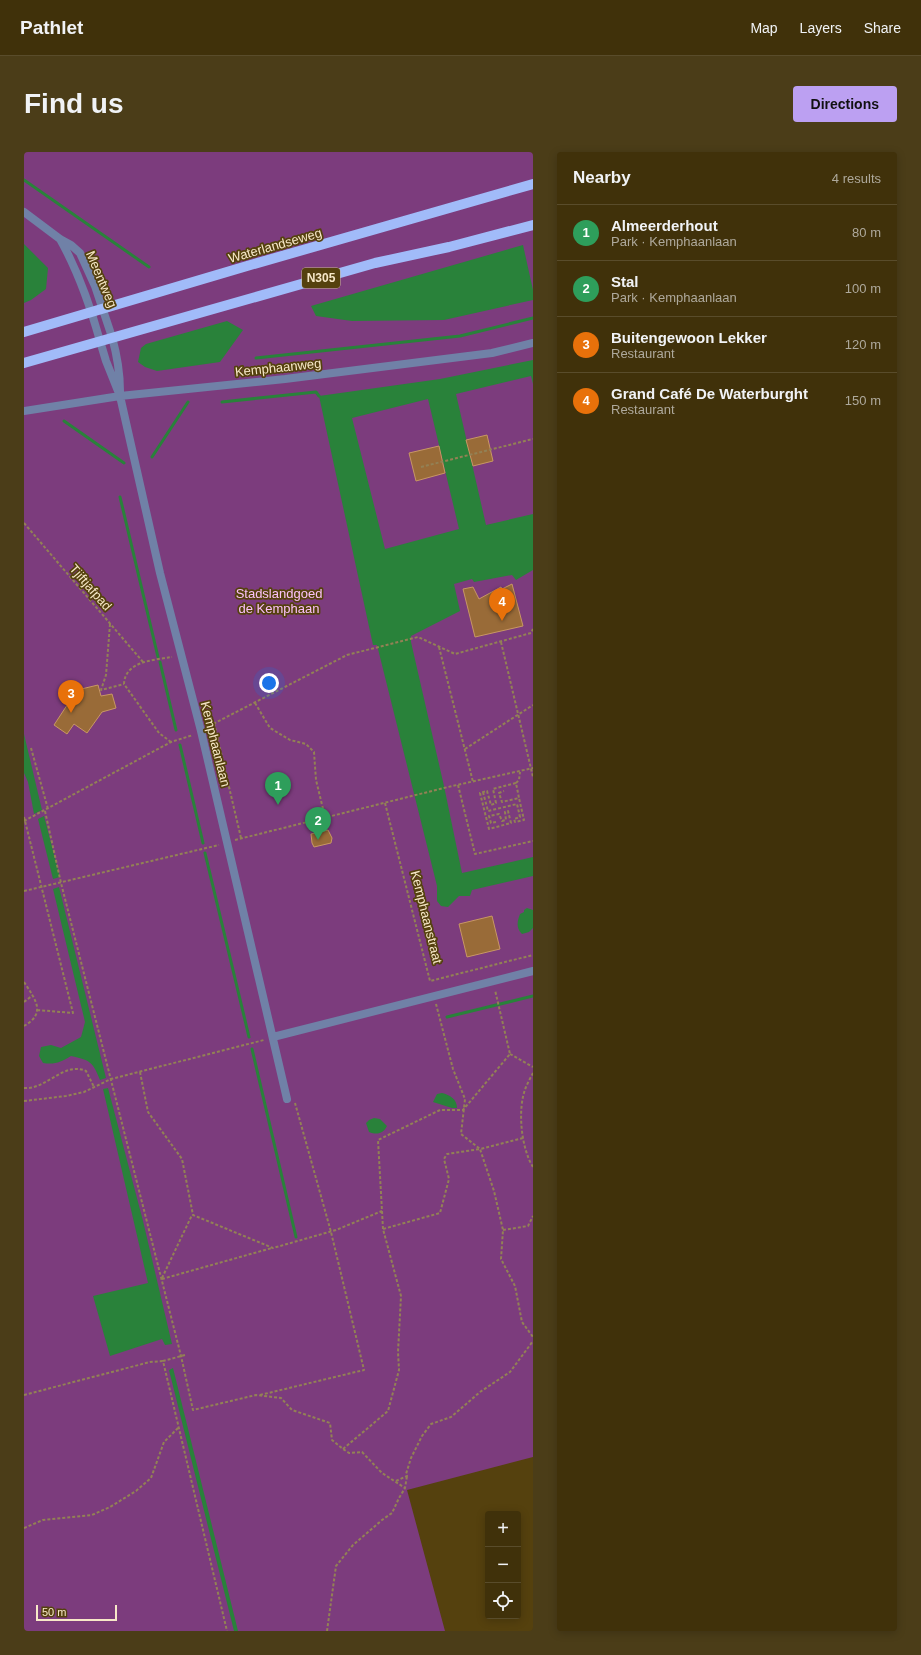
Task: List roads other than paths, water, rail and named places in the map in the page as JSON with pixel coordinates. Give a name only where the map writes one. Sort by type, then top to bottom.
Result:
[{"type":"main road","name":"Waterlandseweg","points":[[24,332],[533,184]]},
{"type":"main road","name":"N305","points":[[24,363],[100,340],[375,263],[449,247],[533,225]]},
{"type":"street","name":"Meentweg","points":[[24,212],[80,253],[90,273],[112,337]]},
{"type":"street","name":"Meentweg","points":[[60,239],[73,263],[92,312]]},
{"type":"street","name":"Kemphaanlaan","points":[[92,312],[106,361],[120,396],[160,573],[227,842],[287,1097]]},
{"type":"street","name":"Kemphaanlaan","points":[[112,337],[120,377],[120,396]]},
{"type":"street","name":"Kemphaanweg","points":[[24,411],[120,396],[285,379],[492,353],[533,343]]},
{"type":"street","points":[[273,1037],[533,971]]},
{"type":"waterway","points":[[24,180],[149,267]]},
{"type":"waterway","points":[[256,358],[460,336],[533,318]]},
{"type":"waterway","points":[[222,402],[316,392],[319,396]]},
{"type":"waterway","points":[[152,457],[188,402]]},
{"type":"waterway","points":[[64,421],[124,463]]},
{"type":"waterway","points":[[120,497],[158,657]]},
{"type":"waterway","points":[[160,662],[176,730]]},
{"type":"waterway","points":[[180,745],[203,843]]},
{"type":"waterway","points":[[205,853],[249,1037]]},
{"type":"waterway","points":[[447,1017],[533,996]]},
{"type":"waterway","points":[[252,1049],[296,1237]]},
{"type":"place","name":"Grand Café De Waterburght","points":[[502,621]]},
{"type":"place","name":"Buitengewoon Lekker","points":[[71,713]]},
{"type":"place","name":"Almeerderhout","points":[[278,805]]},
{"type":"place","name":"Stal","points":[[318,840]]},
{"type":"park label","name":"Stadslandgoed de Kemphaan","points":[[279,600]]}]
